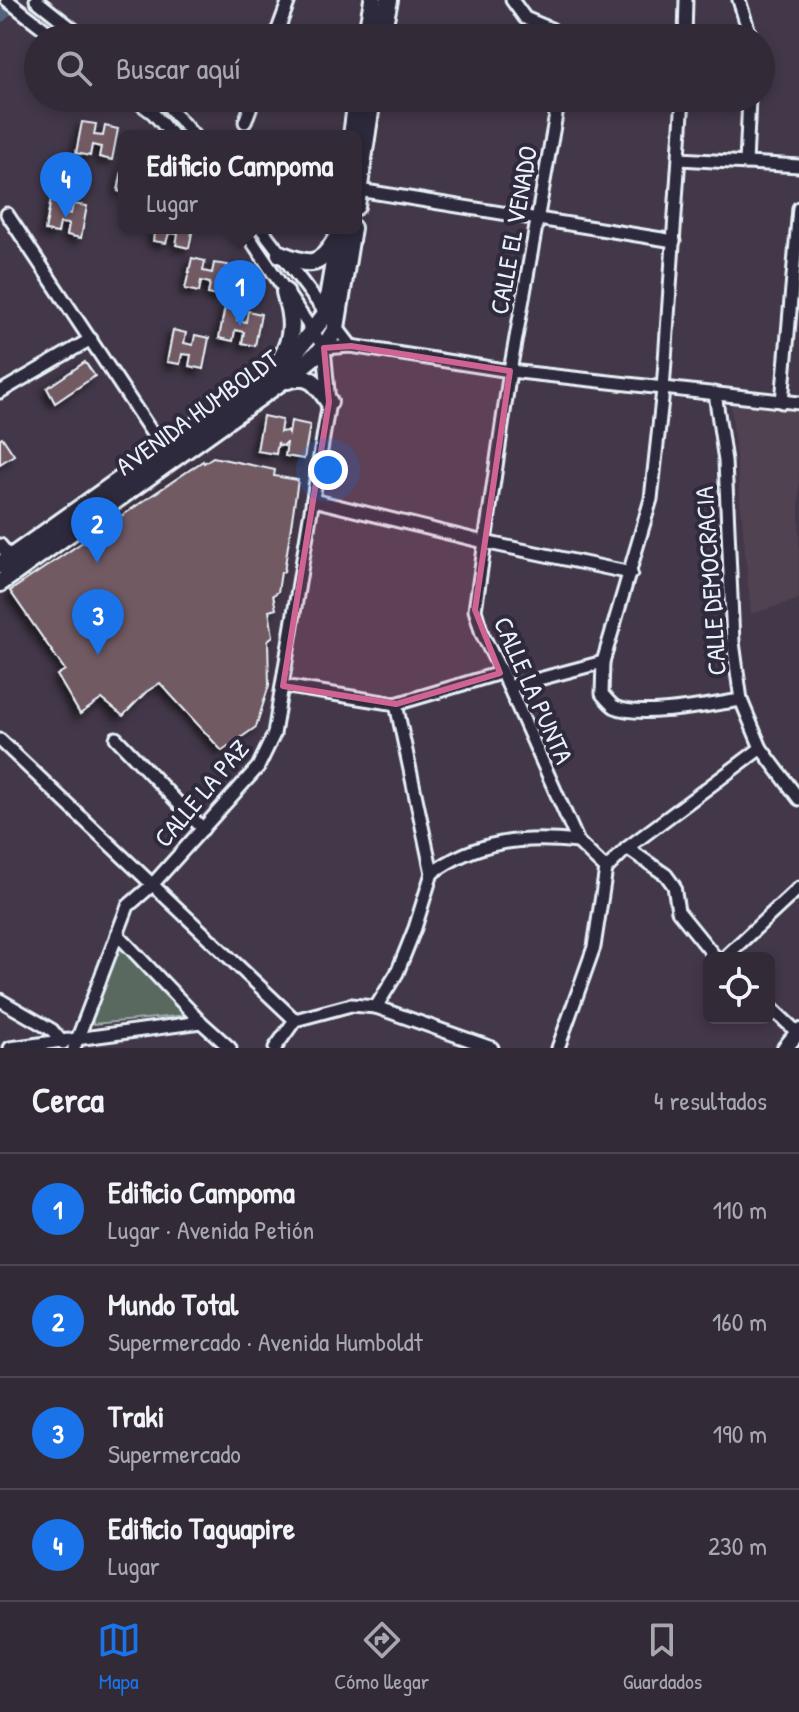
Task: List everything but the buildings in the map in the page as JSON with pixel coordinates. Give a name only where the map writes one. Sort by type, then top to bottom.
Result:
[{"type":"main road","points":[[369,24],[373,0]]},
{"type":"main road","points":[[384,24],[389,0]]},
{"type":"main road","points":[[362,165],[370,112]]},
{"type":"main road","points":[[280,254],[297,261],[314,263],[323,258],[340,234]]},
{"type":"main road","points":[[330,322],[343,234]]},
{"type":"main road","points":[[285,292],[293,320],[292,332],[276,378],[308,377],[329,402]]},
{"type":"main road","name":"AVENIDA HUMBOLDT","points":[[276,378],[314,332],[330,322]]},
{"type":"main road","name":"AVENIDA HUMBOLDT","points":[[0,583],[167,455],[324,348],[330,322]]},
{"type":"main road","name":"AVENIDA HUMBOLDT","points":[[3,556],[167,455]]},
{"type":"street","points":[[7,0],[38,24]]},
{"type":"street","points":[[36,0],[66,24]]},
{"type":"street","points":[[280,24],[289,0]]},
{"type":"street","points":[[512,0],[525,18],[539,24]]},
{"type":"street","points":[[685,24],[686,0]]},
{"type":"street","points":[[739,0],[747,24]]},
{"type":"street","points":[[152,112],[168,130]]},
{"type":"street","points":[[173,112],[189,130]]},
{"type":"street","points":[[245,122],[249,112]]},
{"type":"street","name":"CALLE EL VENADO","points":[[510,371],[556,112]]},
{"type":"street","points":[[682,112],[663,390],[651,499],[603,662],[602,694],[613,706],[624,709],[678,710],[741,700]]},
{"type":"street","points":[[746,163],[748,112]]},
{"type":"street","points":[[680,159],[799,166]]},
{"type":"street","points":[[362,199],[674,241]]},
{"type":"street","points":[[782,402],[796,274],[799,208]]},
{"type":"street","points":[[7,214],[167,455]]},
{"type":"street","points":[[247,234],[324,348],[351,346],[510,371],[799,403]]},
{"type":"street","points":[[265,234],[351,346]]},
{"type":"street","points":[[0,392],[91,339]]},
{"type":"street","name":"CALLE LA PAZ","points":[[71,1044],[128,906],[151,886],[258,767],[274,734],[329,402],[324,348]]},
{"type":"street","name":"CALLE LA PUNTA","points":[[510,371],[475,610],[482,634],[578,842],[606,869]]},
{"type":"street","name":"CALLE DEMOCRACIA","points":[[715,393],[725,461],[733,642],[741,700],[761,748],[799,799]]},
{"type":"street","points":[[313,500],[484,542],[631,573]]},
{"type":"street","points":[[509,687],[603,662]]},
{"type":"street","points":[[283,686],[396,704],[500,673]]},
{"type":"street","points":[[376,1007],[397,973],[432,873],[396,704]]},
{"type":"street","points":[[116,738],[203,829]]},
{"type":"street","points":[[0,740],[295,1020]]},
{"type":"street","points":[[558,1048],[594,947],[606,869],[627,848],[761,748]]},
{"type":"street","points":[[432,873],[455,856],[485,846],[548,839],[578,842]]},
{"type":"street","points":[[627,848],[666,875],[674,886],[678,911],[711,952]]},
{"type":"street","points":[[730,952],[799,888]]},
{"type":"street","points":[[117,934],[230,1048]]},
{"type":"street","points":[[0,1000],[71,1044]]},
{"type":"street","points":[[275,1048],[295,1020],[351,1005],[376,1007],[492,1048]]},
{"type":"street","points":[[775,1011],[799,1032],[785,1048]]},
{"type":"street","points":[[10,1048],[71,1044],[201,1022]]},
{"type":"highlighted area","points":[[351,346],[510,371],[475,610],[500,673],[396,704],[283,686],[329,402],[324,348]]},
{"type":"shaded area","points":[[731,403],[799,408],[799,599],[751,614]]},
{"type":"green space","points":[[117,949],[123,949],[187,1015],[94,1024],[90,1018]]},
{"type":"waterway","points":[[0,13],[11,0]]},
{"type":"place","name":"Edificio Taguapire","points":[[66,218]]},
{"type":"place","name":"Edificio Campoma","points":[[240,326]]},
{"type":"place","name":"Mundo Total","points":[[97,563]]},
{"type":"place","name":"Traki","points":[[98,655]]}]
